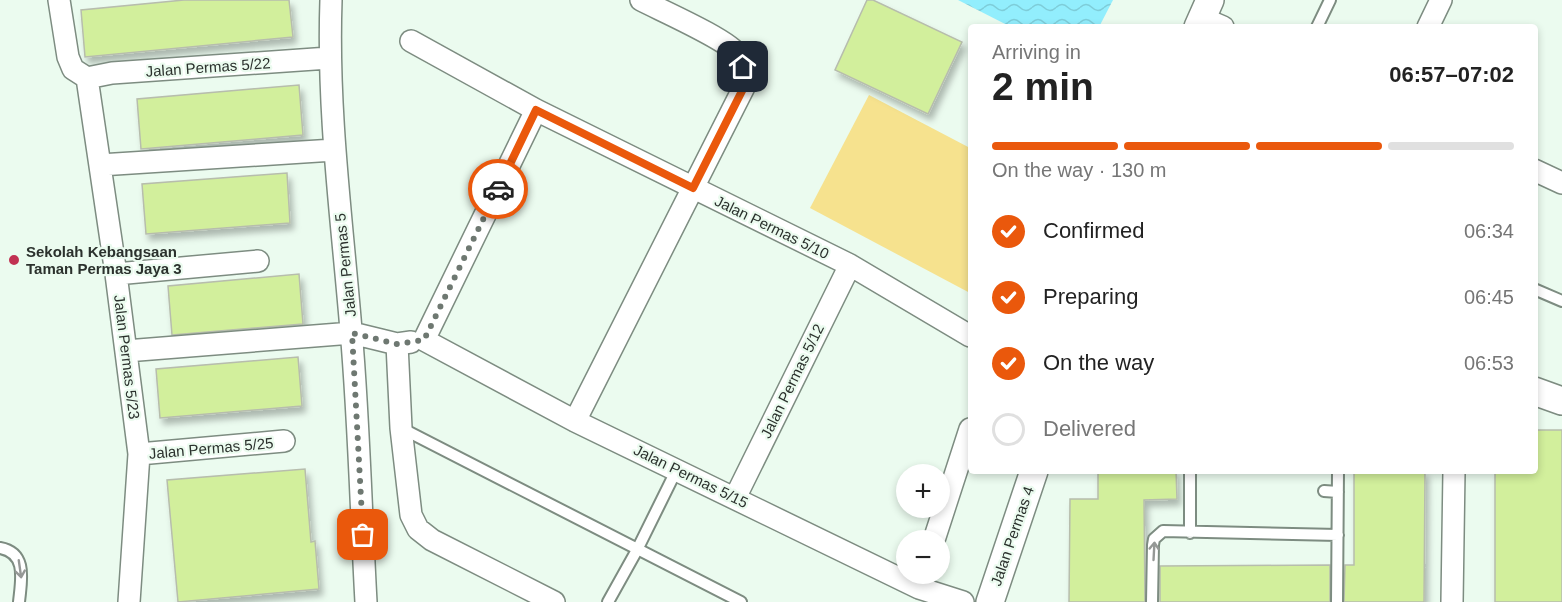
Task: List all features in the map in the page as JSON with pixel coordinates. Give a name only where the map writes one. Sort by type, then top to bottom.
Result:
[{"type":"street","points":[[59,0],[68,57],[73,69],[87,78]]},
{"type":"street","name":"Jalan Permas 5","points":[[331,0],[329,58],[334,150],[352,333],[366,602]]},
{"type":"street","points":[[575,421],[744,87],[743,67],[737,53],[723,42],[640,0]]},
{"type":"street","points":[[1429,24],[1441,0]]},
{"type":"street","name":"Jalan Permas 5/10","points":[[411,41],[536,110],[850,265],[968,335]]},
{"type":"street","name":"Jalan Permas 5/22","points":[[87,78],[112,73],[329,58]]},
{"type":"street","name":"Jalan Permas 5/23","points":[[87,78],[116,274],[139,454],[129,602]]},
{"type":"street","points":[[126,351],[352,333],[397,344],[424,340],[536,110]]},
{"type":"street","points":[[100,165],[334,150]]},
{"type":"street","points":[[1538,172],[1562,183]]},
{"type":"street","points":[[116,274],[258,261]]},
{"type":"street","name":"Jalan Permas 5/12","points":[[735,498],[850,265]]},
{"type":"street","name":"Jalan Permas 5/15","points":[[424,340],[575,421],[918,588],[963,602]]},
{"type":"street","points":[[397,344],[401,428],[411,515],[418,529],[432,540],[554,602]]},
{"type":"street","points":[[1538,392],[1562,401]]},
{"type":"street","points":[[937,530],[968,435]]},
{"type":"street","name":"Jalan Permas 5/25","points":[[139,454],[284,441]]},
{"type":"street","name":"Jalan Permas 4","points":[[990,602],[1033,474]]},
{"type":"street","points":[[1452,602],[1454,474]]},
{"type":"lane","points":[[1318,24],[1330,0]]},
{"type":"lane","points":[[1538,292],[1562,301]]},
{"type":"lane","points":[[401,428],[741,602]]},
{"type":"lane","points":[[608,602],[677,470]]},
{"type":"lane","points":[[1190,474],[1190,533]]},
{"type":"lane","points":[[1337,602],[1338,474]]},
{"type":"lane","points":[[1324,492],[1338,492]]},
{"type":"lane","points":[[1152,602],[1154,539],[1168,530],[1190,533],[1338,536]]},
{"type":"lane","points":[[0,548],[12,552],[20,562],[22,573],[19,602]]},
{"type":"shaded area","points":[[869,95],[968,147],[968,292],[810,208]]},
{"type":"water","points":[[958,0],[1113,0],[1101,24],[1005,24]]},
{"type":"building","points":[[184,0],[289,0],[293,37],[85,57],[81,10]]},
{"type":"building","points":[[867,0],[873,0],[962,42],[928,114],[835,70]]},
{"type":"building","points":[[299,85],[303,135],[141,149],[137,99]]},
{"type":"building","points":[[287,173],[290,223],[146,234],[142,184]]},
{"type":"building","points":[[299,274],[303,324],[172,335],[168,286]]},
{"type":"building","points":[[298,357],[302,406],[160,418],[156,369]]},
{"type":"building","points":[[1538,430],[1562,430],[1562,602],[1495,602],[1495,474],[1538,474]]},
{"type":"building","points":[[305,469],[311,542],[315,541],[319,589],[178,602],[167,480]]},
{"type":"building","points":[[1098,474],[1176,474],[1177,499],[1144,500],[1145,602],[1069,602],[1070,499],[1098,499]]},
{"type":"building","points":[[1354,474],[1425,474],[1424,602],[1344,602],[1345,565],[1354,565]]},
{"type":"building","points":[[1330,565],[1330,602],[1160,602],[1160,566]]},
{"type":"way so far","points":[[363,535],[352,333],[397,344],[424,340],[498,189]]},
{"type":"place","name":"Sekolah Kebangsaan Taman Permas Jaya 3","points":[[14,260]]},
{"type":"route","points":[[498,189],[536,110],[693,188],[744,87],[743,67]]}]
